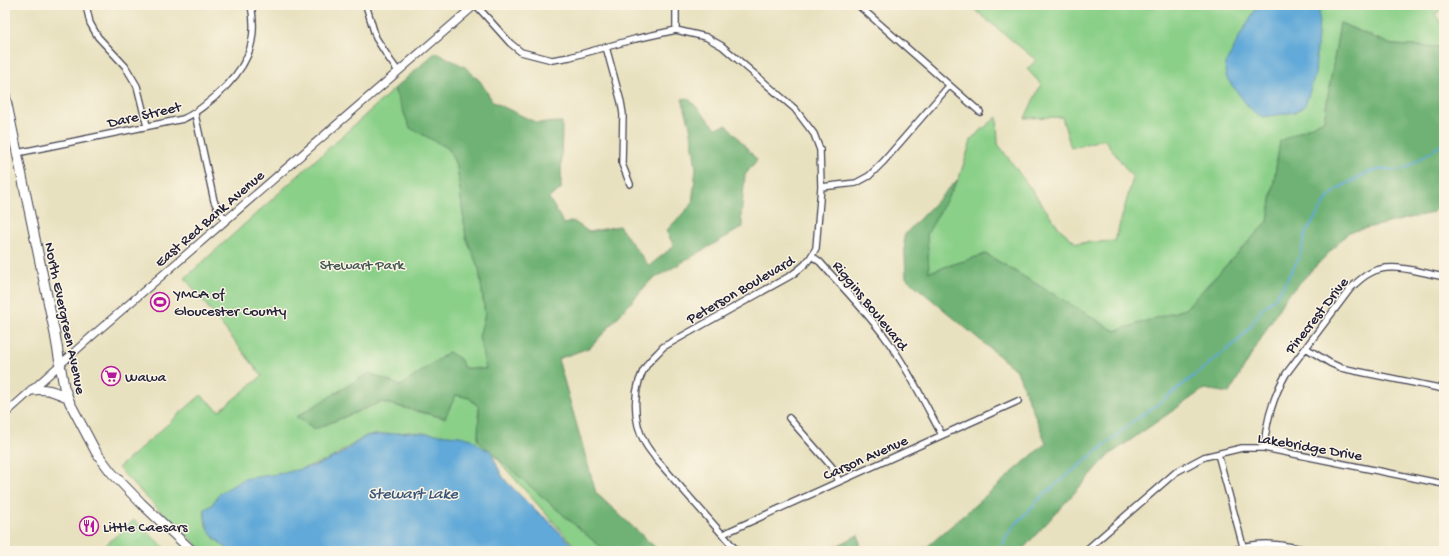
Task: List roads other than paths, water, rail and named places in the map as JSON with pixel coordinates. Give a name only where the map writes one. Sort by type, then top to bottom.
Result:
[{"type":"main road","name":"North Evergreen Avenue","points":[[5,95],[67,397],[96,452],[111,472],[141,503],[192,551]]},
{"type":"main road","points":[[32,390],[52,390],[67,397]]},
{"type":"street","points":[[86,5],[90,23],[98,37],[125,66],[138,86],[147,126]]},
{"type":"street","name":"Dare Street","points":[[17,153],[183,119],[195,114],[229,84],[246,60],[252,41],[254,26],[251,5]]},
{"type":"street","points":[[366,5],[376,38],[398,71]]},
{"type":"street","name":"East Red Bank Avenue","points":[[5,414],[226,220],[475,5]]},
{"type":"street","name":"Peterson Boulevard","points":[[475,5],[510,43],[521,52],[552,60],[570,57],[635,39],[676,30],[706,37],[722,46],[795,109],[814,134],[820,150],[821,186],[816,248],[812,256],[805,265],[790,276],[664,347],[648,364],[639,382],[635,404],[638,425],[645,443],[656,459],[737,551]]},
{"type":"street","points":[[676,5],[676,30]]},
{"type":"street","points":[[858,5],[980,112]]},
{"type":"street","points":[[606,48],[621,102],[623,114],[622,164],[630,184]]},
{"type":"street","points":[[821,186],[856,183],[869,176],[884,161],[949,86]]},
{"type":"street","points":[[195,114],[214,201],[226,220]]},
{"type":"street","name":"Riggins Boulevard","points":[[812,256],[820,262],[885,337],[901,360],[942,435]]},
{"type":"street","name":"Pinecrest Drive","points":[[1264,448],[1267,423],[1279,387],[1286,374],[1350,289],[1371,272],[1382,269],[1400,268],[1444,277]]},
{"type":"street","points":[[1306,348],[1341,368],[1444,389]]},
{"type":"street","name":"Carson Avenue","points":[[723,534],[1018,401]]},
{"type":"street","points":[[789,418],[832,467],[840,482]]},
{"type":"street","name":"Lakebridge Drive","points":[[1085,551],[1176,472],[1204,458],[1242,448],[1264,448],[1444,484]]},
{"type":"street","points":[[1218,454],[1243,546]]},
{"type":"street","points":[[1231,551],[1252,544],[1276,544],[1314,551]]},
{"type":"water","points":[[1258,5],[1320,5],[1315,75],[1306,103],[1302,108],[1295,112],[1263,117],[1254,112],[1248,106],[1226,76],[1226,64],[1239,37]]},
{"type":"water","name":"Stewart Lake","points":[[410,432],[460,436],[471,439],[483,448],[490,450],[501,474],[507,482],[538,513],[547,519],[578,551],[230,551],[208,529],[205,509],[211,506],[220,493],[244,479],[284,473],[317,465],[339,455],[366,436]]},
{"type":"waterway","points":[[1000,551],[1006,537],[1042,496],[1135,420],[1157,405],[1238,341],[1262,309],[1275,298],[1286,281],[1300,256],[1306,232],[1328,198],[1339,188],[1369,172],[1383,169],[1395,170],[1406,168],[1444,143]]},
{"type":"place","name":"YMCA of Gloucester County","points":[[160,302]]},
{"type":"place","name":"Wawa","points":[[111,376]]},
{"type":"place","name":"Little Caesars","points":[[89,526]]},
{"type":"park label","name":"Stewart Park","points":[[362,264]]}]
